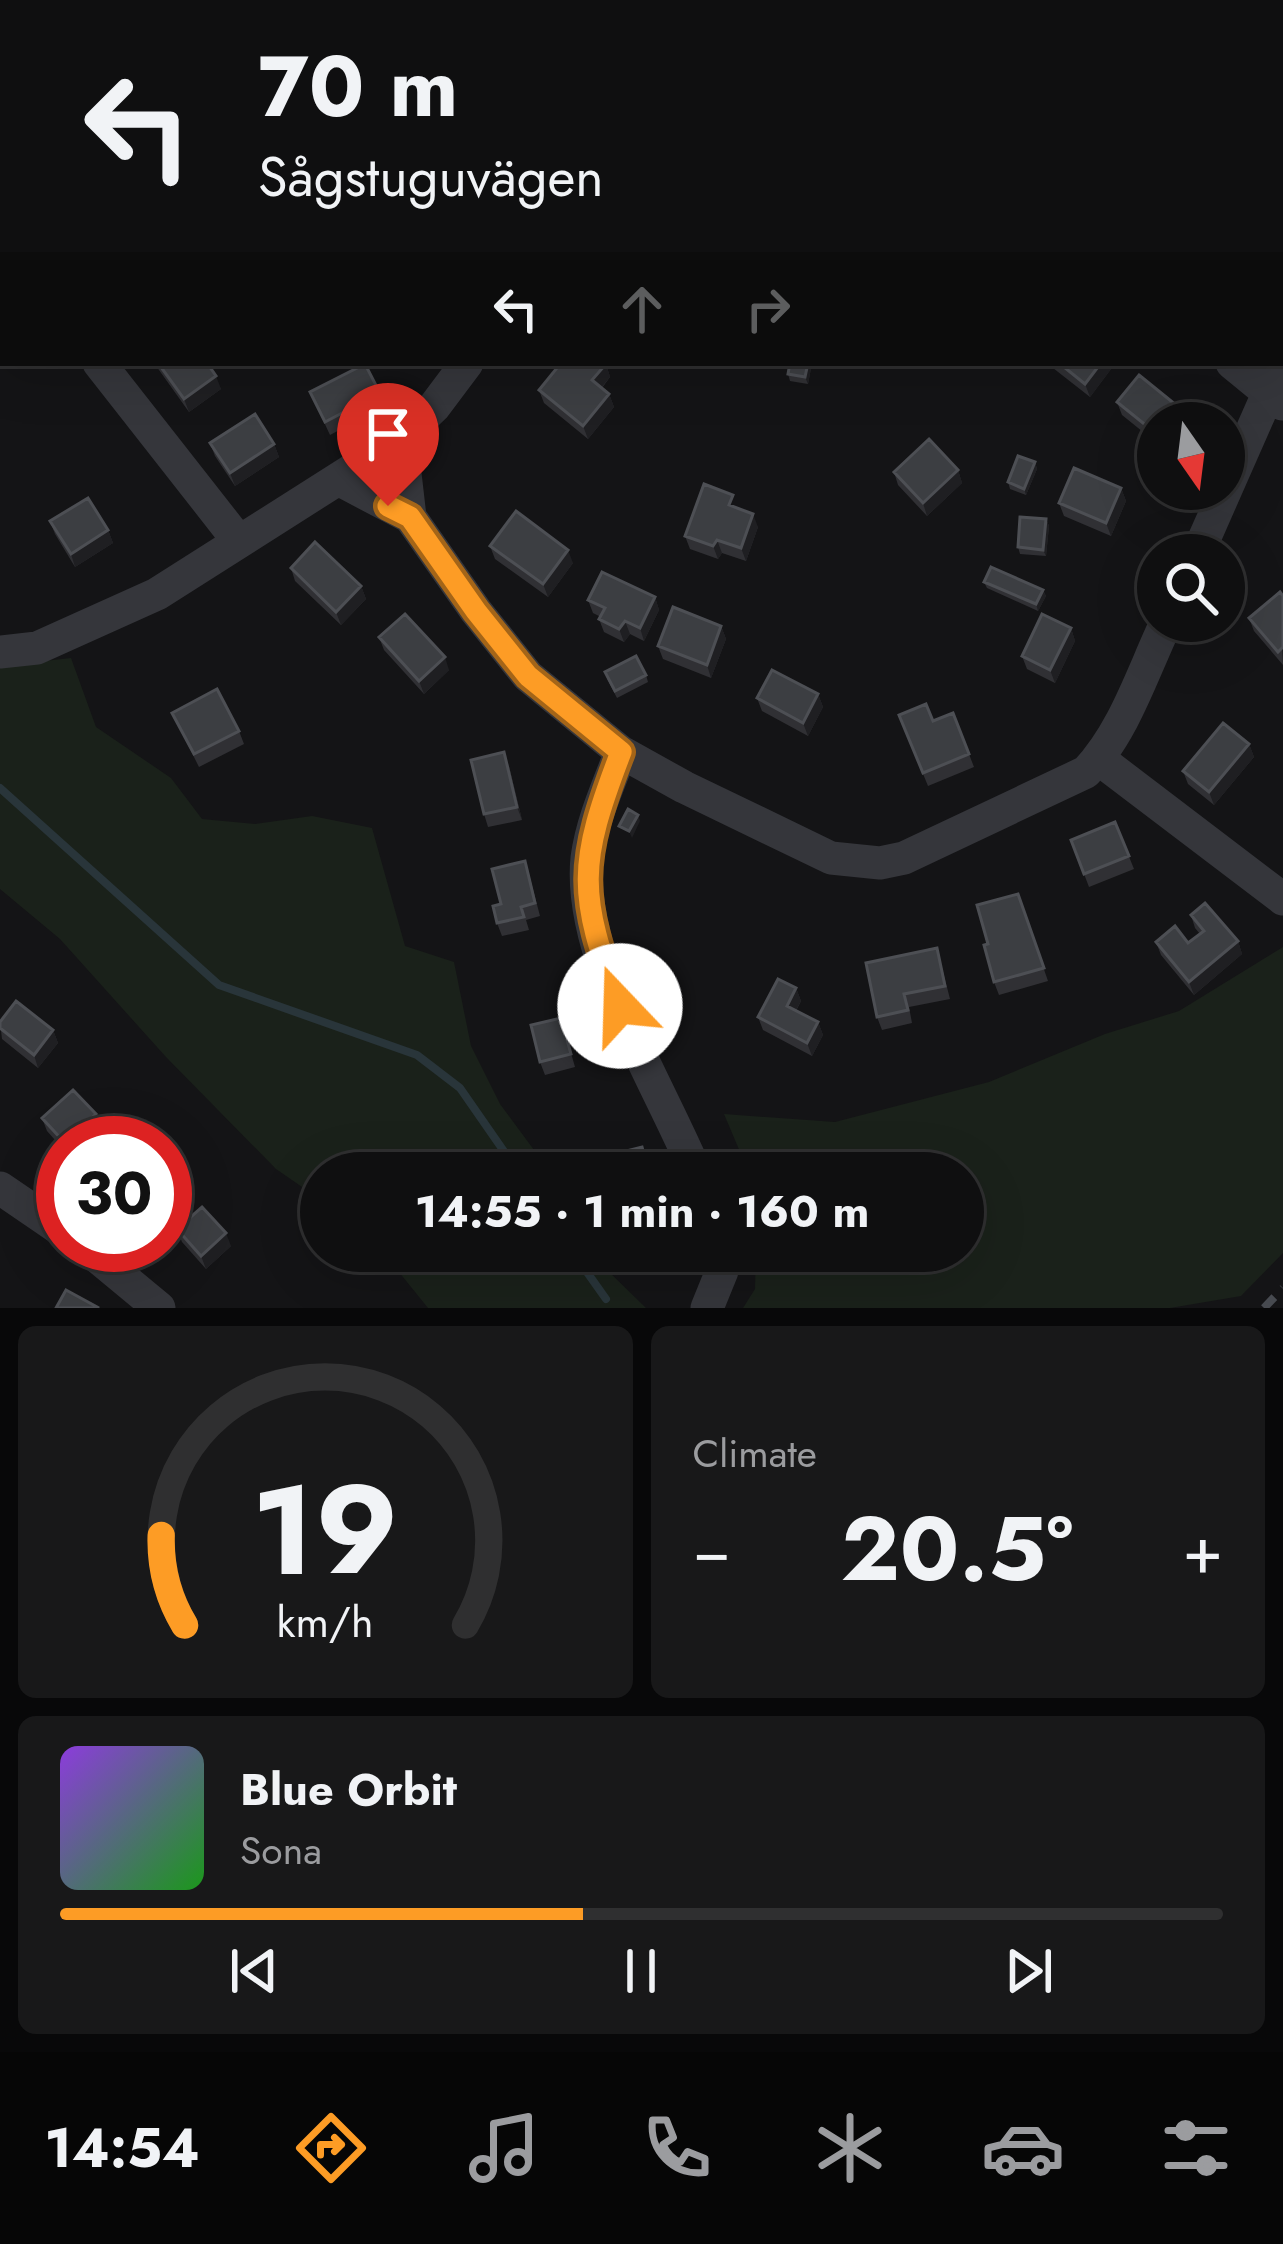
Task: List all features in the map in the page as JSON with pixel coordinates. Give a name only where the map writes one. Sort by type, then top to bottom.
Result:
[{"type":"street","points":[[101,366],[237,539]]},
{"type":"street","points":[[0,652],[37,648],[157,593],[400,439],[465,366]]},
{"type":"street","points":[[1236,366],[1276,399]]},
{"type":"street","points":[[1208,534],[1276,399],[1282,366]]},
{"type":"street","points":[[400,439],[410,517]]},
{"type":"street","points":[[338,479],[410,517],[528,676],[621,752],[831,858],[857,862],[904,858],[1086,772],[1099,759],[1157,642]]},
{"type":"street","points":[[621,752],[593,828],[587,860],[590,920],[620,1006],[686,1152]]},
{"type":"street","points":[[1099,759],[1283,899]]},
{"type":"street","points":[[0,1188],[36,1213]]},
{"type":"street","points":[[116,1272],[159,1308]]},
{"type":"street","points":[[707,1308],[722,1272]]},
{"type":"shaded area","points":[[71,658],[96,727],[171,778],[202,819],[255,824],[312,816],[372,828],[405,946],[454,962],[471,1046],[500,1104],[535,1152],[300,1152],[300,1186],[276,1169],[60,939],[0,889],[0,666]]},
{"type":"shaded area","points":[[1283,947],[1283,1253],[1241,1296],[1170,1308],[743,1308],[755,1289],[755,1272],[984,1272],[984,1152],[740,1152],[724,1114],[835,1122],[989,1082],[1105,1034],[1179,1011]]},
{"type":"shaded area","points":[[399,1272],[609,1272],[646,1308],[428,1308]]},
{"type":"building","points":[[160,366],[209,366],[216,376],[184,399]]},
{"type":"building","points":[[366,366],[380,393],[325,422],[310,392]]},
{"type":"building","points":[[559,366],[604,366],[592,380],[609,394],[583,426],[539,390]]},
{"type":"building","points":[[789,366],[807,366],[805,377],[788,374]]},
{"type":"building","points":[[1063,366],[1099,366],[1085,384]]},
{"type":"building","points":[[1139,375],[1172,402],[1137,402],[1137,418],[1117,402]]},
{"type":"building","points":[[255,414],[274,444],[230,473],[210,443]]},
{"type":"building","points":[[929,439],[958,470],[923,503],[894,472]]},
{"type":"building","points":[[1018,456],[1035,462],[1024,489],[1008,482]]},
{"type":"building","points":[[1074,468],[1121,488],[1106,523],[1059,503]]},
{"type":"building","points":[[704,484],[733,495],[729,505],[753,514],[741,548],[717,540],[713,546],[685,536]]},
{"type":"building","points":[[88,498],[108,530],[71,554],[50,521]]},
{"type":"building","points":[[516,511],[568,550],[543,584],[490,546]]},
{"type":"building","points":[[1020,517],[1046,519],[1043,550],[1018,547]]},
{"type":"building","points":[[315,542],[361,586],[336,612],[291,568]]},
{"type":"building","points":[[991,567],[1043,590],[1036,604],[984,582]]},
{"type":"building","points":[[602,572],[655,597],[640,628],[625,621],[619,629],[599,619],[605,608],[588,600]]},
{"type":"building","points":[[1280,592],[1283,647],[1278,652],[1249,618]]},
{"type":"building","points":[[673,607],[721,626],[707,665],[658,646]]},
{"type":"building","points":[[405,614],[445,657],[419,681],[379,637]]},
{"type":"building","points":[[1042,614],[1071,628],[1050,670],[1022,656]]},
{"type":"building","points":[[636,656],[646,675],[615,691],[605,672]]},
{"type":"building","points":[[772,670],[818,694],[803,723],[757,698]]},
{"type":"building","points":[[217,689],[239,731],[194,754],[172,713]]},
{"type":"building","points":[[926,704],[933,721],[953,713],[969,754],[923,773],[899,715]]},
{"type":"building","points":[[1223,723],[1249,744],[1209,792],[1183,771]]},
{"type":"building","points":[[504,752],[517,807],[484,814],[471,760]]},
{"type":"building","points":[[628,809],[638,815],[629,831],[619,826]]},
{"type":"building","points":[[1115,822],[1129,856],[1084,874],[1071,840]]},
{"type":"building","points":[[525,861],[535,903],[521,907],[524,917],[497,923],[493,906],[501,904],[492,869]]},
{"type":"building","points":[[1018,894],[1044,968],[994,982],[977,905]]},
{"type":"building","points":[[1205,903],[1238,941],[1189,982],[1156,942],[1175,926],[1188,943],[1204,931],[1191,915]]},
{"type":"building","points":[[937,948],[945,986],[904,994],[908,1010],[877,1017],[866,963]]},
{"type":"building","points":[[778,979],[796,988],[787,1006],[818,1022],[807,1043],[758,1017]]},
{"type":"building","points":[[16,1001],[53,1030],[34,1055],[0,1028]]},
{"type":"building","points":[[561,1018],[571,1054],[540,1062],[531,1025]]},
{"type":"building","points":[[73,1090],[96,1114],[94,1116],[44,1116]]},
{"type":"building","points":[[202,1207],[226,1233],[201,1256],[192,1246],[192,1216]]},
{"type":"building","points":[[66,1290],[99,1308],[56,1308]]},
{"type":"waterway","points":[[0,788],[219,985],[417,1055],[460,1088],[504,1152]]},
{"type":"waterway","points":[[587,1272],[606,1299]]},
{"type":"railway","points":[[1264,1308],[1283,1288]]},
{"type":"route","points":[[388,506],[410,517],[528,676],[621,752],[593,828],[587,860],[590,920],[620,1006]]}]
